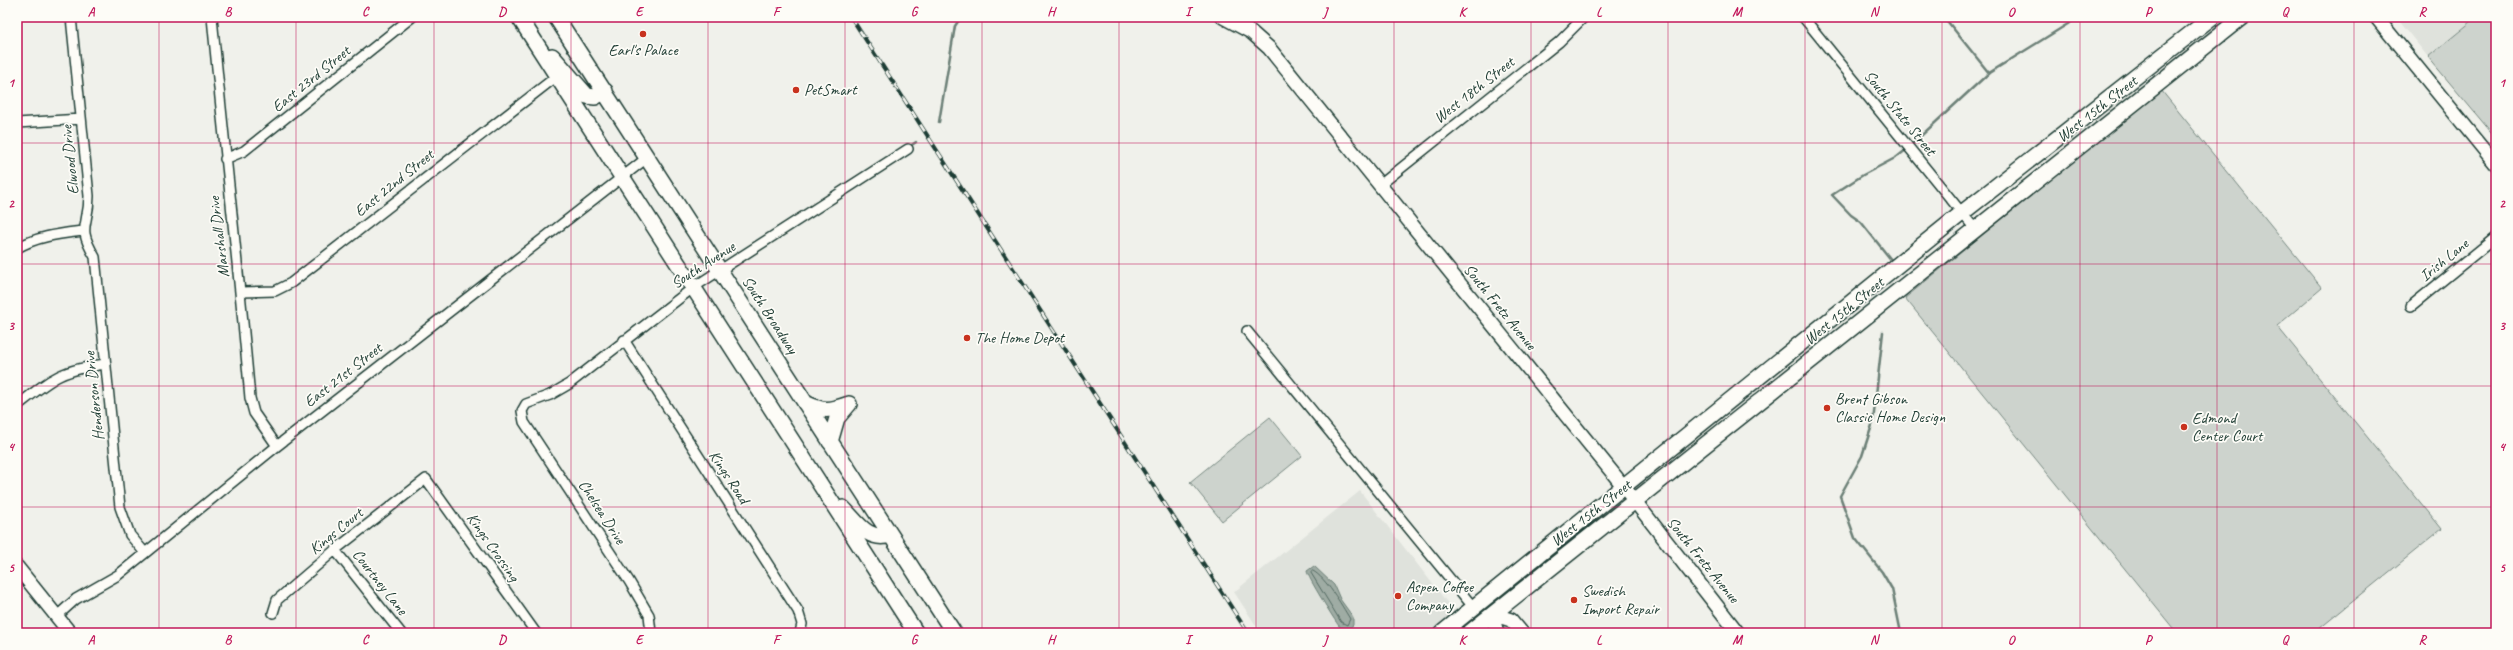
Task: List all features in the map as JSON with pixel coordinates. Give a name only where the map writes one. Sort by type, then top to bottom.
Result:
[{"type":"main road","points":[[519,17],[916,633]]},
{"type":"main road","name":"South Broadway","points":[[556,17],[648,157],[954,633]]},
{"type":"main road","name":"West 15th Street","points":[[1442,633],[1962,214],[2212,17]]},
{"type":"main road","name":"West 15th Street","points":[[1469,633],[1974,229],[2242,17]]},
{"type":"main road","points":[[529,32],[574,79],[587,96],[595,97],[605,91]]},
{"type":"main road","points":[[805,403],[821,410],[828,410],[849,404],[837,418],[830,442]]},
{"type":"main road","points":[[827,494],[869,535],[876,537],[890,535]]},
{"type":"main road","points":[[1474,608],[1492,614]]},
{"type":"street","name":"Elwood Drive","points":[[71,17],[90,196],[83,231]]},
{"type":"street","name":"Marshall Drive","points":[[212,17],[225,159],[241,292],[250,398],[254,413],[277,446]]},
{"type":"street","name":"East 23rd Street","points":[[225,159],[244,151],[412,17]]},
{"type":"street","name":"South Fretz Avenue","points":[[1223,17],[1252,32],[1262,40],[1624,487],[1634,502],[1738,633]]},
{"type":"street","name":"West 18th Street","points":[[1380,185],[1548,51],[1584,17]]},
{"type":"street","name":"South State Street","points":[[1803,17],[1974,229]]},
{"type":"street","points":[[2376,17],[2496,164]]},
{"type":"street","name":"East 22nd Street","points":[[241,292],[275,290],[292,283],[557,76]]},
{"type":"street","points":[[17,124],[81,119]]},
{"type":"street","name":"South Avenue","points":[[522,411],[526,404],[550,395],[569,384],[694,287],[908,150]]},
{"type":"street","name":"East 21st Street","points":[[57,616],[76,599],[118,575],[277,446],[648,157]]},
{"type":"street","points":[[17,248],[30,241],[52,235],[83,231]]},
{"type":"street","name":"Henderson Drive","points":[[83,231],[95,257],[120,507],[130,535],[145,553]]},
{"type":"street","name":"Irish Lane","points":[[2411,306],[2496,237]]},
{"type":"street","points":[[1248,331],[1474,608]]},
{"type":"street","name":"Kings Road","points":[[624,340],[798,611],[802,624],[800,633]]},
{"type":"street","points":[[17,406],[63,372],[75,368],[106,364]]},
{"type":"street","name":"Chelsea Drive","points":[[522,411],[524,422],[637,595],[649,616],[651,633]]},
{"type":"street","name":"Kings Court","points":[[273,613],[277,600],[335,550],[426,479]]},
{"type":"street","name":"Kings Crossing","points":[[426,479],[536,633]]},
{"type":"street","name":"Courtney Lane","points":[[335,550],[401,633]]},
{"type":"street","points":[[17,568],[70,633]]},
{"type":"street","points":[[1492,614],[1497,633]]},
{"type":"street","points":[[1492,614],[1511,620],[1522,633]]},
{"type":"shaded area","points":[[2396,17],[2477,17],[2428,57]]},
{"type":"shaded area","points":[[2477,17],[2496,17],[2496,138],[2428,57]]},
{"type":"shaded area","name":"Edmond Center Court","points":[[2161,90],[2322,288],[2277,326],[2442,529],[2314,633],[2177,633],[1905,298]]},
{"type":"shaded area","points":[[1270,417],[1302,456],[1222,521],[1190,482]]},
{"type":"shaded area","points":[[1360,491],[1457,615],[1436,633],[1261,633],[1234,592]]},
{"type":"water","points":[[1314,566],[1334,585],[1340,599],[1353,617],[1353,625],[1347,630],[1339,626],[1311,581],[1307,571]]},
{"type":"waterway","points":[[939,122],[955,26],[961,17]]},
{"type":"waterway","points":[[1944,17],[1989,73]]},
{"type":"waterway","points":[[1910,146],[1989,73],[2079,17]]},
{"type":"waterway","points":[[909,147],[916,142]]},
{"type":"waterway","points":[[1892,261],[1861,222],[1851,215],[1832,195],[1863,175],[1897,157],[1907,149]]},
{"type":"waterway","points":[[1883,332],[1873,422],[1862,456],[1840,496],[1855,538],[1882,572],[1892,589],[1901,633]]},
{"type":"railway","points":[[851,17],[1248,633]]},
{"type":"place","name":"Earl's Palace","points":[[643,34]]},
{"type":"place","name":"PetSmart","points":[[796,90]]},
{"type":"place","name":"The Home Depot","points":[[967,338]]},
{"type":"place","name":"Brent Gibson Classic Home Design","points":[[1827,408]]},
{"type":"place","name":"Edmond Center Court","points":[[2184,427]]},
{"type":"place","name":"Aspen Coffee Company","points":[[1398,596]]},
{"type":"place","name":"Swedish Import Repair","points":[[1574,600]]}]
